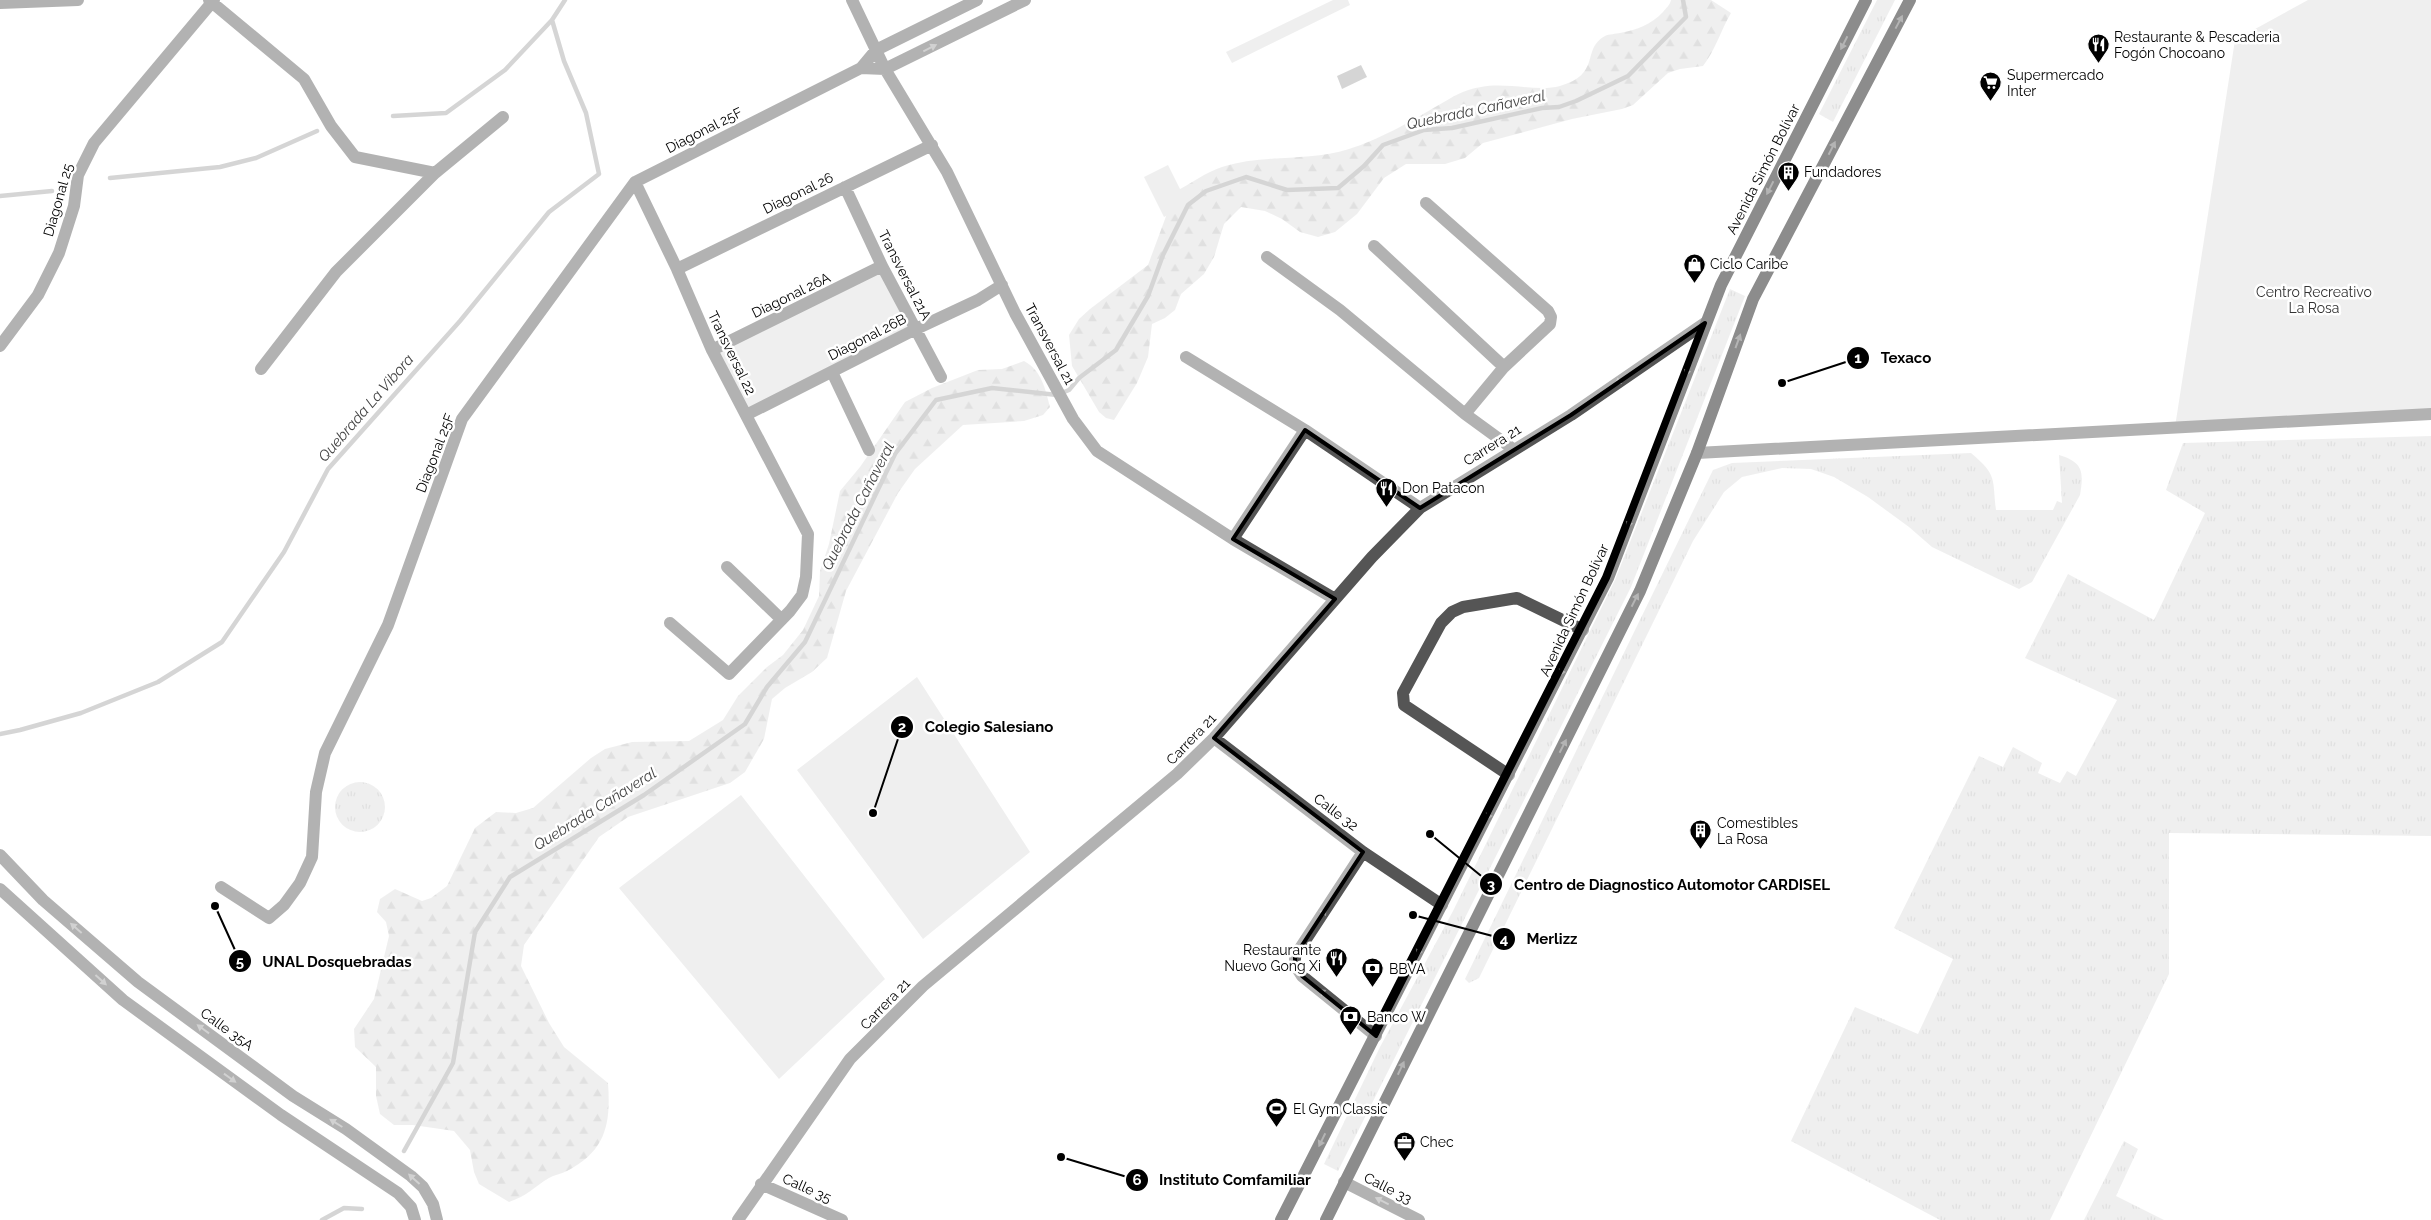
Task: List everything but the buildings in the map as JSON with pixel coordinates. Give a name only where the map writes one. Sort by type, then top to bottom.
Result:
[{"type":"main road","name":"Avenida Simón Bolívar","points":[[1281,1220],[1509,776],[1608,578],[1721,285],[1866,0]]},
{"type":"main road","points":[[1326,1220],[1640,591],[1697,453],[1753,299],[1910,0]]},
{"type":"street","points":[[0,3],[78,0]]},
{"type":"street","points":[[212,0],[304,79],[331,126],[355,157],[435,173]]},
{"type":"street","name":"Diagonal 25","points":[[0,346],[38,295],[59,253],[74,206],[78,175],[94,143],[212,0]]},
{"type":"street","name":"Transversal 21","points":[[852,0],[886,69],[932,145],[969,214],[1002,285],[1073,419],[1097,451],[1233,539],[1335,599]]},
{"type":"street","name":"Diagonal 25F","points":[[221,887],[269,918],[284,905],[300,883],[312,857],[316,792],[325,753],[388,625],[462,420],[635,182],[861,68],[876,50],[977,0]]},
{"type":"street","name":"Diagonal 25F","points":[[861,68],[886,69],[1025,0]]},
{"type":"street","points":[[261,369],[336,272],[435,173],[503,117]]},
{"type":"street","name":"Diagonal 26","points":[[678,269],[932,145]]},
{"type":"street","name":"Transversal 22","points":[[635,182],[678,269],[712,350],[808,534],[806,577],[802,595],[781,620]]},
{"type":"street","name":"Transversal 21A","points":[[845,187],[882,266],[941,377]]},
{"type":"street","points":[[1426,203],[1548,311],[1551,317],[1550,324],[1504,367],[1464,414]]},
{"type":"street","points":[[1374,246],[1504,367]]},
{"type":"street","points":[[1267,257],[1340,310],[1464,414],[1513,449]]},
{"type":"street","name":"Diagonal 26A","points":[[712,350],[882,266]]},
{"type":"street","name":"Diagonal 26B","points":[[746,415],[916,329],[978,300],[1002,285]]},
{"type":"street","name":"Carrera 21","points":[[738,1220],[761,1184],[850,1060],[923,986],[1177,774],[1214,738],[1335,599],[1420,508],[1571,415],[1705,323]]},
{"type":"street","points":[[1186,357],[1305,430],[1420,508]]},
{"type":"street","points":[[832,372],[869,450]]},
{"type":"street","points":[[1697,453],[2431,414]]},
{"type":"street","points":[[1233,539],[1305,430]]},
{"type":"street","points":[[670,623],[729,674],[781,620],[727,567]]},
{"type":"street","points":[[1509,776],[1404,705],[1403,693],[1441,623],[1452,612],[1463,607],[1517,598],[1583,630]]},
{"type":"street","name":"Calle 32","points":[[1214,738],[1363,852],[1442,905]]},
{"type":"street","points":[[1363,852],[1295,956],[1295,965],[1302,976],[1376,1036]]},
{"type":"street","name":"Calle 35A","points":[[0,855],[43,900],[138,982],[293,1096],[362,1139],[411,1176],[423,1187],[433,1204],[437,1220]]},
{"type":"street","points":[[0,889],[123,1000],[282,1115],[398,1193],[411,1207],[415,1220]]},
{"type":"street","points":[[282,1115],[293,1096]]},
{"type":"street","name":"Calle 33","points":[[1344,1182],[1419,1220]]},
{"type":"street","name":"Calle 35","points":[[761,1184],[842,1220]]},
{"type":"highlighted area","points":[[1705,323],[1608,578],[1376,1036],[1302,976],[1295,965],[1295,956],[1363,852],[1214,738],[1335,599],[1233,539],[1305,430],[1420,508],[1571,415]]},
{"type":"green space","points":[[1333,0],[1348,0],[1350,5],[1232,63],[1226,52]]},
{"type":"green space","points":[[1671,0],[1711,0],[1731,13],[1703,66],[1680,69],[1668,73],[1633,105],[1483,143],[1465,158],[1445,164],[1406,164],[1384,178],[1357,214],[1335,232],[1318,237],[1300,232],[1282,219],[1265,211],[1241,207],[1224,224],[1214,257],[1204,274],[1181,294],[1175,310],[1165,318],[1152,324],[1148,357],[1137,383],[1114,420],[1106,418],[1099,412],[1072,366],[1069,335],[1079,319],[1090,309],[1148,265],[1175,192],[1210,172],[1237,163],[1333,153],[1349,149],[1394,130],[1458,94],[1474,88],[1501,86],[1551,88],[1573,81],[1586,68],[1598,41],[1607,35],[1632,30],[1648,24],[1663,12]]},
{"type":"green space","points":[[1877,0],[1895,0],[1833,122],[1819,114]]},
{"type":"green space","name":"Centro Recreativo La Rosa","points":[[2308,0],[2431,0],[2431,414],[2175,427],[2235,40]]},
{"type":"green space","points":[[1168,165],[1188,205],[1164,217],[1144,177]]},
{"type":"green space","points":[[882,266],[916,329],[746,415],[712,350]]},
{"type":"green space","points":[[1730,289],[1745,296],[1631,587],[1338,1171],[1324,1164],[1380,1047],[1453,911],[1615,580]]},
{"type":"green space","points":[[1024,361],[1039,375],[1050,407],[1043,415],[1024,421],[963,425],[915,469],[898,493],[846,591],[827,658],[812,672],[785,688],[772,699],[764,739],[745,772],[730,783],[628,817],[599,837],[524,945],[521,966],[549,1023],[564,1047],[608,1083],[607,1124],[598,1145],[590,1155],[567,1171],[549,1178],[526,1194],[509,1202],[479,1184],[474,1172],[470,1150],[454,1131],[413,1125],[394,1125],[380,1114],[376,1096],[376,1067],[355,1047],[354,1029],[374,999],[389,936],[386,922],[377,912],[380,899],[395,889],[422,901],[431,898],[447,886],[475,828],[496,812],[516,813],[533,808],[591,758],[605,749],[632,742],[689,741],[723,720],[738,696],[767,667],[783,655],[803,630],[819,596],[820,571],[829,544],[840,491],[860,467],[905,402],[932,388],[978,370],[1002,369]]},
{"type":"green space","points":[[2431,436],[2431,836],[2169,833],[2169,974],[2050,1220],[1940,1220],[1791,1141],[1855,1007],[1918,1034],[1953,959],[1894,928],[1979,756],[2003,767],[2013,747],[2042,763],[2038,773],[2060,783],[2067,771],[2076,776],[2117,700],[2025,658],[2068,574],[2154,620],[2205,513],[2166,490],[2183,443]]},
{"type":"green space","points":[[1971,453],[1990,473],[1996,510],[2053,510],[2057,501],[2062,503],[2059,455],[2073,461],[2080,469],[2082,480],[2080,495],[2032,582],[2019,589],[1932,547],[1909,527],[1868,497],[1834,477],[1811,469],[1782,468],[1742,477],[1724,492],[1693,541],[1479,978],[1469,983],[1465,979],[1713,470],[1732,463]]},
{"type":"green space","points":[[917,677],[1030,852],[923,939],[797,770]]},
{"type":"green space","points":[[360,782],[378,789],[385,807],[378,825],[360,832],[342,825],[335,807],[342,789]]},
{"type":"green space","points":[[741,795],[885,979],[779,1079],[619,888]]},
{"type":"green space","points":[[2124,1141],[2138,1149],[2116,1196],[2164,1220],[2084,1220]]},
{"type":"shaded area","points":[[1361,65],[1367,77],[1342,89],[1337,76]]},
{"type":"waterway","points":[[393,116],[446,113],[505,70],[552,20],[565,0]]},
{"type":"waterway","name":"Quebrada Cañaveral","points":[[404,1151],[453,1063],[475,932],[510,877],[644,795],[745,724],[767,687],[805,642],[895,454],[936,400],[992,388],[1057,395],[1069,390],[1079,378],[1116,350],[1148,296],[1163,255],[1188,205],[1206,191],[1246,177],[1287,190],[1338,188],[1364,166],[1383,145],[1424,130],[1452,128],[1542,108],[1559,107],[1576,101],[1628,76],[1686,17],[1683,0]]},
{"type":"waterway","name":"Quebrada La Vibora","points":[[0,734],[81,713],[158,682],[222,642],[284,552],[328,469],[460,321],[549,212],[599,174],[586,113],[564,61],[552,20]]},
{"type":"waterway","points":[[110,178],[220,167],[256,158],[317,131]]},
{"type":"waterway","points":[[0,196],[52,191]]},
{"type":"waterway","name":"Quebrada Cañaveral","points":[[322,1220],[344,1208],[362,1209]]},
{"type":"place","name":"Restaurante & Pescaderia Fogón Chocoano","points":[[2098,64]]},
{"type":"place","name":"Supermercado Inter","points":[[1991,102]]},
{"type":"place","name":"Fundadores","points":[[1788,191]]},
{"type":"place","name":"Ciclo Caribe","points":[[1694,283]]},
{"type":"place","name":"Texaco","points":[[1782,383]]},
{"type":"place","name":"Don Patacon","points":[[1386,507]]},
{"type":"place","name":"Colegio Salesiano","points":[[873,813]]},
{"type":"place","name":"Centro de Diagnostico Automotor CARDISEL","points":[[1430,834]]},
{"type":"place","name":"Comestibles La Rosa","points":[[1701,850]]},
{"type":"place","name":"UNAL Dosquebradas","points":[[215,906]]},
{"type":"place","name":"Merlizz","points":[[1413,915]]},
{"type":"place","name":"Restaurante Nuevo Gong Xi","points":[[1337,977]]},
{"type":"place","name":"BBVA","points":[[1373,988]]},
{"type":"place","name":"Banco W","points":[[1351,1036]]},
{"type":"place","name":"El Gym Classic","points":[[1277,1128]]},
{"type":"place","name":"Instituto Comfamiliar","points":[[1061,1157]]},
{"type":"place","name":"Chec","points":[[1404,1161]]}]
